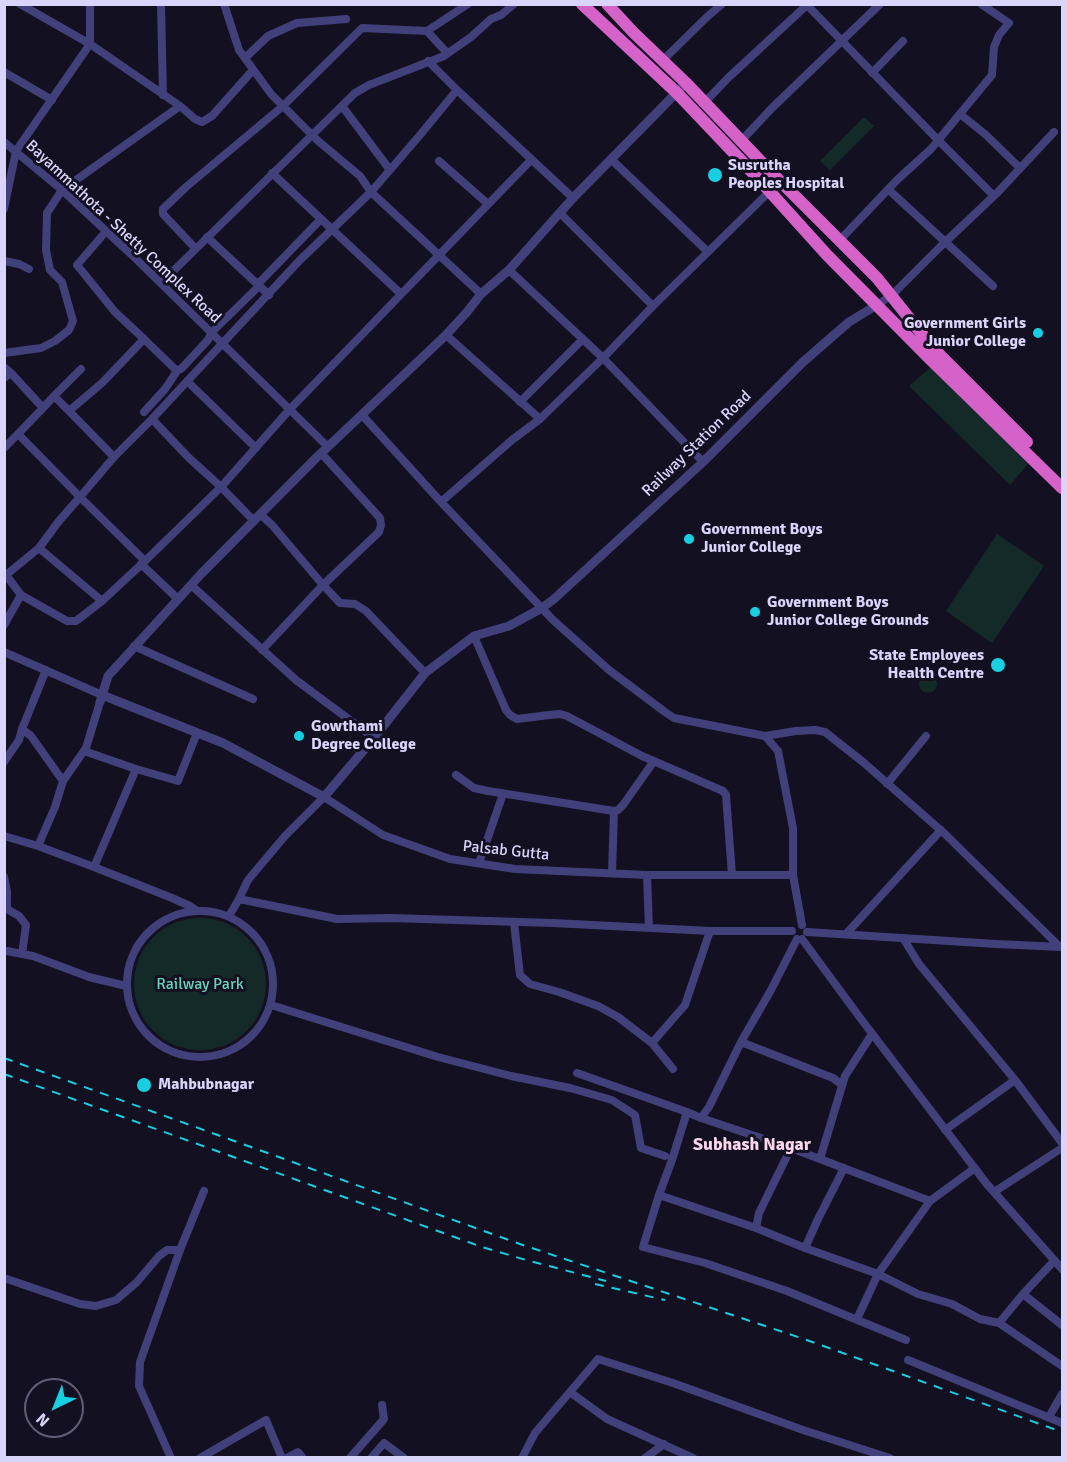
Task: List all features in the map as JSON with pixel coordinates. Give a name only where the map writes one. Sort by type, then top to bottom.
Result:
[{"type":"highway","points":[[582,4],[677,93],[827,255],[1062,489]]},
{"type":"highway","points":[[607,4],[877,278],[934,349],[1062,477]]},
{"type":"street","points":[[20,4],[90,44],[180,105],[195,119],[204,122],[254,70]]},
{"type":"street","points":[[4,209],[16,151],[90,44],[90,4]]},
{"type":"street","points":[[161,4],[163,95]]},
{"type":"street","points":[[224,4],[239,50],[271,94],[312,135],[360,176],[371,192],[481,294]]},
{"type":"street","points":[[195,248],[163,214],[163,209],[209,167],[283,106],[362,28],[427,31],[468,4]]},
{"type":"street","points":[[161,283],[355,93],[369,85],[447,54],[514,4]]},
{"type":"street","points":[[741,140],[880,4]]},
{"type":"street","points":[[839,241],[938,140],[992,75],[996,41],[1009,23],[981,4]]},
{"type":"street","points":[[662,61],[719,5]]},
{"type":"street","points":[[705,104],[728,78],[808,5],[994,196]]},
{"type":"street","points":[[245,58],[268,36],[297,23],[346,19]]},
{"type":"street","points":[[427,31],[447,54]]},
{"type":"street","points":[[872,73],[903,41]]},
{"type":"street","points":[[428,61],[573,198]]},
{"type":"street","points":[[4,72],[52,100]]},
{"type":"street","points":[[38,846],[55,807],[63,781],[84,751],[108,675],[257,517],[446,335],[481,294],[509,270],[573,198],[686,83]]},
{"type":"street","points":[[457,90],[371,192],[300,260],[114,457],[58,521],[39,548],[5,574],[21,595],[67,621],[76,621],[102,601],[221,487],[290,409],[531,160]]},
{"type":"street","points":[[4,353],[41,348],[69,330],[73,321],[62,282],[50,270],[46,250],[47,213],[62,190],[180,105]]},
{"type":"street","points":[[342,106],[390,170]]},
{"type":"street","points":[[960,114],[985,134],[1020,168]]},
{"type":"street","points":[[877,305],[892,295],[994,196],[1054,132]]},
{"type":"street","name":"Bayammathota - Shetty Complex Road","points":[[4,142],[62,190],[290,409],[380,518],[381,525],[378,532],[323,585]]},
{"type":"street","points":[[612,160],[707,251]]},
{"type":"street","points":[[439,161],[488,204]]},
{"type":"street","points":[[272,173],[400,294]]},
{"type":"street","points":[[889,190],[993,286]]},
{"type":"street","points":[[441,502],[512,440],[540,419],[769,192]]},
{"type":"street","points":[[560,213],[653,306]]},
{"type":"street","points":[[144,412],[165,389],[177,371],[321,219]]},
{"type":"street","points":[[102,236],[77,265],[115,312],[177,371]]},
{"type":"street","points":[[207,237],[268,295]]},
{"type":"street","points":[[4,261],[29,269]]},
{"type":"street","points":[[509,270],[603,358],[703,462]]},
{"type":"street","name":"Railway Station Road","points":[[474,636],[510,626],[542,608],[703,462],[803,362],[849,322],[877,305]]},
{"type":"street","points":[[446,335],[540,419]]},
{"type":"street","points":[[69,411],[102,383],[144,339]]},
{"type":"street","points":[[520,402],[583,339]]},
{"type":"street","points":[[4,367],[8,376],[43,408]]},
{"type":"street","points":[[4,448],[81,369]]},
{"type":"street","points":[[187,381],[256,448]]},
{"type":"street","points":[[54,396],[114,457]]},
{"type":"street","points":[[362,414],[441,502],[553,620],[609,670],[674,718],[765,736],[796,731],[825,732],[941,830],[1061,947]]},
{"type":"street","points":[[152,419],[221,487],[257,517],[272,525],[340,603],[355,604],[366,611],[425,673]]},
{"type":"street","points":[[18,434],[178,599]]},
{"type":"street","points":[[39,548],[102,601]]},
{"type":"street","points":[[191,585],[296,680],[374,738]]},
{"type":"street","points":[[262,650],[323,585]]},
{"type":"street","points":[[4,625],[21,595]]},
{"type":"street","points":[[229,916],[248,880],[324,797],[425,673],[474,636],[510,715],[517,719],[560,714],[567,716],[654,761],[723,791],[726,795],[732,875]]},
{"type":"street","points":[[134,646],[253,699]]},
{"type":"street","points":[[4,652],[101,698],[223,744],[324,797]]},
{"type":"street","points":[[4,762],[19,740],[46,670]]},
{"type":"street","points":[[22,729],[31,736],[63,781]]},
{"type":"street","points":[[84,751],[178,781],[196,733]]},
{"type":"street","points":[[765,736],[778,751],[793,828],[793,875],[800,933],[872,1034],[945,1130],[994,1192],[1062,1269]]},
{"type":"street","points":[[887,784],[926,736]]},
{"type":"street","points":[[456,775],[474,788],[614,811],[623,805],[654,761]]},
{"type":"street","points":[[94,867],[136,769]]},
{"type":"street","points":[[479,863],[503,794]]},
{"type":"street","name":"Palsab Gutta","points":[[324,797],[383,835],[450,859],[515,868],[647,875],[793,875]]},
{"type":"street","points":[[612,873],[614,811]]},
{"type":"street","points":[[846,934],[941,830]]},
{"type":"street","points":[[4,836],[94,867],[196,910]]},
{"type":"street","points":[[647,875],[649,928]]},
{"type":"street","points":[[4,877],[7,909],[19,916],[26,925],[22,954]]},
{"type":"street","points":[[239,899],[337,919],[390,918],[846,934],[1061,947]]},
{"type":"street","points":[[196,910],[229,916],[251,931],[267,952],[273,969],[274,987],[271,1005],[262,1025],[247,1041],[229,1052],[210,1057],[192,1057],[173,1053],[143,1030],[133,1015],[126,986],[129,964],[138,943],[154,926],[174,915],[196,910]]},
{"type":"street","points":[[514,923],[520,975],[530,984],[598,1006],[618,1017],[652,1043],[673,1069]]},
{"type":"street","points":[[652,1043],[685,1005],[710,931]]},
{"type":"street","points":[[701,1118],[709,1107],[800,933]]},
{"type":"street","points":[[903,938],[919,964],[1015,1080],[1062,1143]]},
{"type":"street","points":[[7,951],[33,956],[89,976],[126,986]]},
{"type":"street","points":[[271,1005],[438,1057],[612,1100],[635,1115],[641,1148],[665,1156]]},
{"type":"street","points":[[820,1159],[845,1076],[872,1034]]},
{"type":"street","points":[[741,1042],[833,1078],[842,1085]]},
{"type":"street","points":[[577,1073],[791,1148],[930,1201]]},
{"type":"street","points":[[945,1130],[1015,1080]]},
{"type":"street","points":[[687,1112],[643,1247],[705,1263],[788,1292],[906,1340]]},
{"type":"street","points":[[756,1228],[759,1213],[791,1148]]},
{"type":"street","points":[[994,1192],[1062,1148]]},
{"type":"street","points":[[805,1248],[844,1168]]},
{"type":"street","points":[[857,1319],[878,1274],[930,1201],[975,1168]]},
{"type":"street","points":[[171,1458],[139,1386],[140,1362],[204,1191]]},
{"type":"street","points":[[659,1195],[756,1228],[878,1274],[918,1294],[952,1304],[980,1319],[999,1323],[1062,1366]]},
{"type":"street","points":[[4,1278],[80,1304],[96,1306],[116,1300],[167,1250],[180,1250]]},
{"type":"street","points":[[999,1323],[1054,1261]]},
{"type":"street","points":[[1023,1294],[1062,1325]]},
{"type":"street","points":[[534,1458],[523,1454],[535,1433],[598,1359],[890,1458]]},
{"type":"street","points":[[908,1360],[1062,1423]]},
{"type":"street","points":[[570,1392],[607,1419],[693,1458]]},
{"type":"street","points":[[1048,1417],[1062,1394]]},
{"type":"street","points":[[350,1458],[384,1419],[382,1405]]},
{"type":"street","points":[[200,1458],[266,1419],[282,1458]]},
{"type":"street","points":[[371,1458],[384,1443],[404,1458]]},
{"type":"street","points":[[645,1458],[664,1444]]},
{"type":"street","points":[[287,1458],[298,1452],[303,1458]]},
{"type":"green space","points":[[864,117],[874,126],[830,170],[820,161]]},
{"type":"green space","points":[[931,367],[1029,463],[1010,485],[909,386]]},
{"type":"green space","points":[[997,534],[1044,566],[992,643],[946,611]]},
{"type":"green space","points":[[924,675],[932,675],[937,680],[935,691],[924,693],[919,688],[919,680]]},
{"type":"green space","name":"Railway Park","points":[[200,918],[225,923],[247,937],[261,959],[266,984],[261,1009],[247,1031],[225,1045],[200,1050],[175,1045],[153,1031],[139,1009],[134,984],[139,959],[153,937],[175,923]]},
{"type":"railway","points":[[4,1058],[520,1244],[804,1339],[1062,1432]]},
{"type":"railway","points":[[4,1074],[482,1247],[606,1281]]},
{"type":"railway","points":[[595,1284],[665,1300]]},
{"type":"place","name":"Susrutha Peoples Hospital","points":[[715,175]]},
{"type":"place","name":"Government Girls Junior College","points":[[1038,333]]},
{"type":"place","name":"Government Boys Junior College","points":[[689,539]]},
{"type":"place","name":"Government Boys Junior College Grounds","points":[[755,612]]},
{"type":"place","name":"State Employees Health Centre","points":[[998,665]]},
{"type":"place","name":"Gowthami Degree College","points":[[299,736]]},
{"type":"place","name":"Mahbubnagar","points":[[144,1085]]},
{"type":"district","name":"Subhash Nagar","points":[[752,1145]]}]
